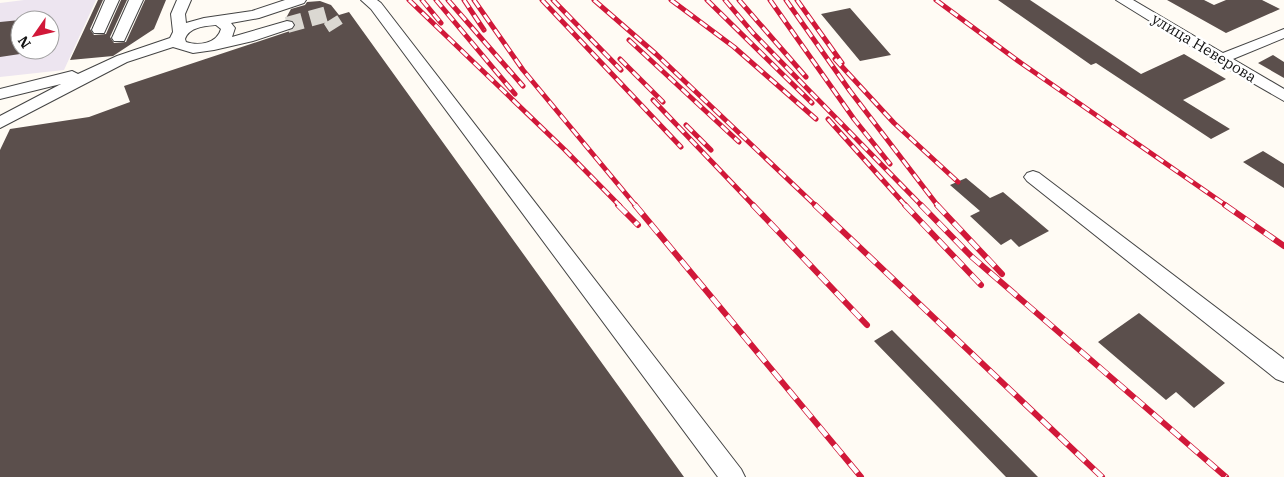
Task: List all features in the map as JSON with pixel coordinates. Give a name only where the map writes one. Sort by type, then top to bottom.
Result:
[{"type":"street","points":[[99,30],[112,0]]},
{"type":"street","points":[[120,38],[136,0]]},
{"type":"street","points":[[216,21],[254,15],[300,0]]},
{"type":"street","points":[[368,0],[376,6],[732,477]]},
{"type":"street","name":"улица Неверова","points":[[1123,0],[1284,96]]},
{"type":"street","points":[[194,7],[216,21],[225,24],[226,34]]},
{"type":"street","points":[[0,123],[98,70],[179,37],[189,26],[194,7]]},
{"type":"street","points":[[194,7],[178,14],[179,45],[190,49],[248,38]]},
{"type":"street","points":[[207,47],[254,15]]},
{"type":"street","points":[[1221,59],[1284,33]]},
{"type":"street","points":[[226,34],[248,38]]},
{"type":"street","points":[[0,94],[98,70]]},
{"type":"street","points":[[1033,176],[1284,372]]},
{"type":"lane","points":[[248,38],[287,25]]},
{"type":"shaded area","points":[[24,0],[96,0],[64,70],[0,77],[0,3]]},
{"type":"building","points":[[98,0],[103,0],[90,29],[94,35],[106,34],[121,0],[127,0],[110,37],[114,43],[126,42],[145,0],[166,0],[154,29],[113,56],[70,60]]},
{"type":"building","points":[[998,0],[1030,0],[1141,74],[1184,54],[1226,79],[1183,100],[1230,129],[1211,139],[1096,63],[1091,65]]},
{"type":"building","points":[[1167,0],[1204,0],[1214,5],[1226,0],[1262,0],[1280,9],[1226,33]]},
{"type":"building","points":[[320,1],[331,5],[339,15],[349,12],[684,477],[0,477],[0,150],[10,129],[89,117],[130,102],[124,86],[293,30],[296,24],[286,18],[291,9],[305,5],[307,2]]},
{"type":"building","points":[[850,8],[891,55],[860,61],[821,14]]},
{"type":"building","points":[[10,21],[10,56],[0,57],[0,22]]},
{"type":"building","points":[[1273,55],[1284,62],[1284,78],[1258,63]]},
{"type":"building","points":[[1263,151],[1284,164],[1284,188],[1243,162]]},
{"type":"building","points":[[966,178],[990,198],[1003,192],[1049,231],[1019,247],[1011,239],[1001,245],[970,216],[980,211],[950,185]]},
{"type":"building","points":[[1139,313],[1225,383],[1194,408],[1176,392],[1166,400],[1098,342]]},
{"type":"building","points":[[892,330],[1038,477],[1006,477],[874,341]]},
{"type":"tunnel","points":[[287,25],[327,14],[336,28]]},
{"type":"railway","points":[[409,0],[565,150],[620,206]]},
{"type":"railway","points":[[422,0],[441,23]]},
{"type":"railway","points":[[436,0],[515,94]]},
{"type":"railway","points":[[448,0],[523,86]]},
{"type":"railway","points":[[464,0],[484,30]]},
{"type":"railway","points":[[474,0],[523,70],[636,206]]},
{"type":"railway","points":[[542,0],[681,147]]},
{"type":"railway","points":[[553,0],[621,70]]},
{"type":"railway","points":[[594,0],[656,54],[816,206]]},
{"type":"railway","points":[[671,0],[734,47],[816,119]]},
{"type":"railway","points":[[707,0],[812,103]]},
{"type":"railway","points":[[725,0],[753,33],[922,206]]},
{"type":"railway","points":[[739,0],[806,77]]},
{"type":"railway","points":[[770,0],[854,119],[890,164]]},
{"type":"railway","points":[[786,0],[850,91],[938,206]]},
{"type":"railway","points":[[797,0],[842,63]]},
{"type":"railway","points":[[936,0],[1021,63],[1227,206]]},
{"type":"railway","points":[[629,40],[739,142]]},
{"type":"railway","points":[[620,59],[663,102]]},
{"type":"railway","points":[[835,59],[894,123],[958,182]]},
{"type":"railway","points":[[653,100],[754,206]]},
{"type":"railway","points":[[828,119],[906,206]]},
{"type":"railway","points":[[686,125],[711,150]]},
{"type":"railway","points":[[618,205],[638,225]]},
{"type":"railway","points":[[635,205],[861,477]]},
{"type":"railway","points":[[753,205],[867,325]]},
{"type":"railway","points":[[815,205],[1102,477]]},
{"type":"railway","points":[[905,205],[981,285]]},
{"type":"railway","points":[[921,205],[972,257],[1226,477]]},
{"type":"railway","points":[[937,205],[1002,274]]},
{"type":"railway","points":[[1225,205],[1284,246]]}]
